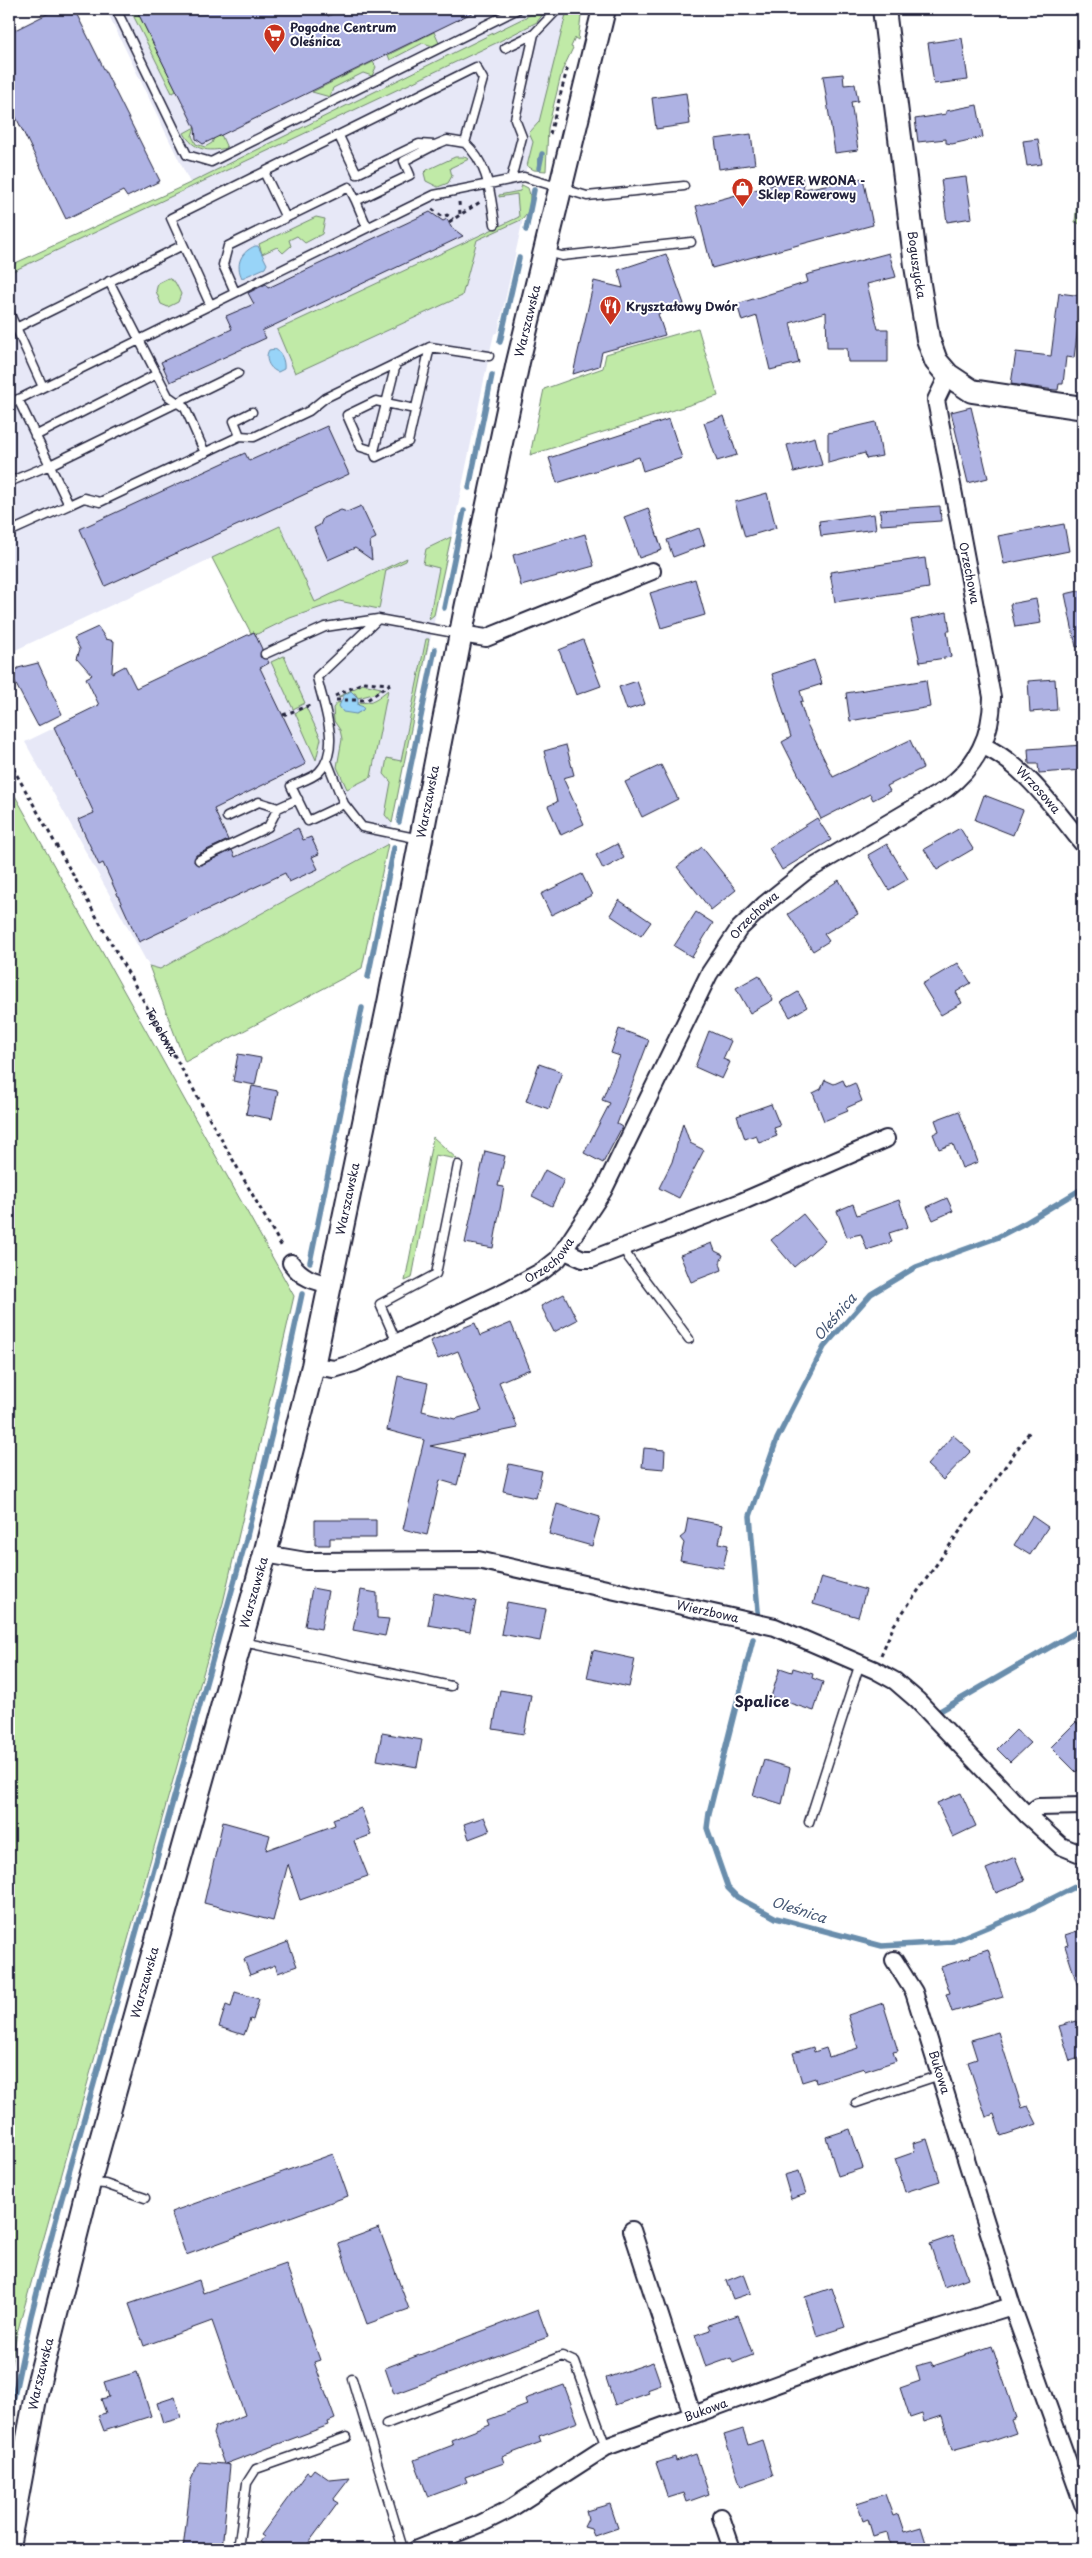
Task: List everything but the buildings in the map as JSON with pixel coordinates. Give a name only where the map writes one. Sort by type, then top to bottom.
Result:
[{"type":"main road","name":"Warszawska","points":[[9,2541],[37,2389],[88,2182],[266,1554],[313,1366],[516,372],[604,9]]},
{"type":"main road","name":"Boguszycka","points":[[884,9],[927,332],[936,361],[948,375],[962,385],[981,393],[1083,408]]},
{"type":"street","name":"Orzechowa","points":[[313,1366],[334,1369],[342,1367],[397,1343],[521,1283],[551,1266],[565,1250],[603,1191],[709,974],[739,929],[765,904],[805,872],[946,789],[968,769],[984,746],[992,710],[990,686],[936,400],[948,375]]},
{"type":"street","points":[[462,634],[486,638],[652,571]]},
{"type":"street","name":"Wrzosowa","points":[[984,746],[1000,753],[1018,770],[1049,802],[1083,844]]},
{"type":"street","points":[[565,1250],[586,1259],[624,1246],[741,1202],[886,1139]]},
{"type":"street","points":[[291,1263],[299,1273],[310,1280],[331,1285]]},
{"type":"street","name":"Wierzbowa","points":[[266,1554],[306,1561],[478,1560],[749,1620],[775,1628],[867,1666],[895,1681],[917,1700],[1027,1815],[1061,1846],[1083,1855]]},
{"type":"street","points":[[1027,1815],[1038,1807],[1083,1806]]},
{"type":"street","name":"Bukowa","points":[[894,1960],[914,1992],[1012,2306],[1083,2504]]},
{"type":"street","points":[[632,2230],[692,2414]]},
{"type":"street","name":"Bukowa","points":[[417,2549],[480,2524],[510,2509],[606,2447],[868,2350],[1012,2306]]},
{"type":"street","points":[[722,2517],[732,2549]]},
{"type":"lane","points":[[116,9],[187,155],[212,162],[518,9]]},
{"type":"lane","points":[[505,48],[534,34],[558,9]]},
{"type":"lane","points":[[511,179],[522,137],[514,119],[534,34]]},
{"type":"lane","points":[[210,304],[171,218],[476,67],[483,79],[465,143]]},
{"type":"lane","points":[[339,136],[358,174]]},
{"type":"lane","points":[[356,201],[410,175],[404,161],[447,140],[465,143],[478,155],[488,183],[495,224]]},
{"type":"lane","points":[[235,292],[223,265],[228,246],[349,187],[358,174],[419,144],[435,145]]},
{"type":"lane","points":[[264,172],[286,218]]},
{"type":"lane","points":[[9,404],[434,195],[524,176],[587,196],[684,186]]},
{"type":"lane","points":[[349,187],[367,227]]},
{"type":"lane","points":[[544,251],[562,256],[691,242]]},
{"type":"lane","points":[[16,328],[182,245]]},
{"type":"lane","points":[[110,280],[138,340],[168,396],[185,408],[205,453]]},
{"type":"lane","points":[[9,312],[43,387]]},
{"type":"lane","points":[[9,532],[84,498],[100,502],[240,436],[254,437],[309,411],[325,398],[430,347],[489,356]]},
{"type":"lane","points":[[396,364],[374,451],[376,457],[408,442],[430,347]]},
{"type":"lane","points":[[9,482],[50,465],[238,373]]},
{"type":"lane","points":[[36,436],[157,374]]},
{"type":"lane","points":[[18,400],[69,505]]},
{"type":"lane","points":[[374,451],[361,447],[347,415],[376,401],[416,409]]},
{"type":"lane","points":[[240,436],[234,421],[252,412]]},
{"type":"lane","points":[[265,654],[325,627],[378,619],[462,634]]},
{"type":"lane","points":[[378,619],[317,677],[330,734],[327,761],[344,804],[362,827],[422,839]]},
{"type":"lane","points":[[327,761],[318,773],[291,786],[308,821],[344,804]]},
{"type":"lane","points":[[227,818],[259,802],[278,808],[298,800]]},
{"type":"lane","points":[[199,860],[268,827],[278,808]]},
{"type":"lane","points":[[397,1343],[380,1304],[436,1274],[458,1165]]},
{"type":"lane","points":[[624,1246],[628,1257],[689,1339]]},
{"type":"lane","points":[[241,1641],[451,1686]]},
{"type":"lane","points":[[808,1822],[867,1666]]},
{"type":"lane","points":[[856,2103],[940,2076]]},
{"type":"lane","points":[[88,2182],[105,2184],[145,2198]]},
{"type":"lane","points":[[386,2424],[562,2356],[575,2362],[606,2447]]},
{"type":"lane","points":[[352,2379],[403,2549]]},
{"type":"lane","points":[[238,2549],[246,2483],[256,2470],[347,2437]]},
{"type":"path","points":[[323,702],[364,682],[390,684],[374,697],[361,700],[339,700]]},
{"type":"path","name":"Topolowa","points":[[9,761],[291,1263]]},
{"type":"path","points":[[867,1666],[1030,1431]]},
{"type":"shaded area","points":[[106,9],[575,9],[538,160],[527,166],[522,185],[528,188],[531,195],[527,214],[523,219],[498,332],[494,334],[489,356],[388,844],[160,969],[149,966],[25,742],[251,633],[212,558],[9,653],[9,266],[190,183]]},
{"type":"green space","points":[[130,9],[136,9],[177,91],[172,93]]},
{"type":"green space","points":[[542,9],[547,9],[537,22],[496,43],[9,273],[9,266],[190,183]]},
{"type":"green space","points":[[572,9],[582,9],[578,40],[575,38],[571,47],[573,48],[562,71],[548,128],[546,171],[534,170],[527,166],[533,142],[529,133],[539,122],[566,14]]},
{"type":"green space","points":[[434,32],[439,43],[433,46],[423,43],[390,60],[388,55]]},
{"type":"green space","points":[[373,62],[376,67],[372,76],[363,73],[333,88],[330,97],[312,92]]},
{"type":"green space","points":[[195,127],[192,136],[196,144],[205,147],[212,143],[218,128],[227,148],[208,150],[192,144],[184,133]]},
{"type":"green space","points":[[455,157],[469,159],[450,168],[452,176],[448,183],[438,187],[426,181],[424,173],[427,170]]},
{"type":"green space","points":[[1083,169],[1083,225],[1075,222],[1080,171]]},
{"type":"green space","points":[[522,185],[528,188],[530,196],[529,208],[525,216],[523,219],[477,240],[462,296],[295,373],[277,330],[519,217],[517,194],[499,197],[499,195],[520,191]]},
{"type":"green space","points":[[316,217],[325,219],[322,234],[305,243],[297,236],[289,240],[291,246],[283,253],[277,247],[262,254],[259,244]]},
{"type":"green space","points":[[168,278],[175,282],[181,294],[178,302],[168,307],[161,304],[156,291],[158,283]]},
{"type":"green space","points":[[698,328],[718,396],[530,455],[544,389],[603,368],[606,354]]},
{"type":"green space","points":[[280,526],[315,602],[407,558],[406,561],[386,570],[379,609],[339,601],[290,618],[255,635],[254,632],[251,633],[212,558]]},
{"type":"green space","points":[[451,537],[434,615],[429,619],[439,568],[423,564],[426,549]]},
{"type":"green space","points":[[426,639],[429,639],[392,823],[385,815],[391,782],[384,774],[387,758],[401,761]]},
{"type":"green space","points":[[284,656],[305,703],[293,709],[271,662]]},
{"type":"green space","points":[[363,684],[381,688],[373,694],[358,698],[355,693],[338,697]]},
{"type":"green space","points":[[388,690],[371,777],[347,789],[337,767],[342,739],[340,730],[334,721],[333,708],[337,703],[342,702],[356,714],[363,710],[358,704],[359,702],[371,701]]},
{"type":"green space","points":[[306,707],[321,739],[316,760],[295,713]]},
{"type":"green space","points":[[9,785],[294,1296],[223,1603],[17,2333],[9,2373]]},
{"type":"green space","points":[[388,844],[362,968],[185,1062],[149,966],[160,969]]},
{"type":"green space","points":[[433,1137],[457,1159],[435,1155],[412,1278],[405,1281]]},
{"type":"water","points":[[255,246],[258,246],[267,264],[265,268],[242,278],[239,263],[243,255]]},
{"type":"water","points":[[275,349],[281,355],[284,363],[284,369],[278,372],[270,366],[267,360],[269,350]]},
{"type":"water","points":[[351,691],[358,698],[358,705],[364,707],[363,710],[356,714],[343,712],[339,706],[344,695]]},
{"type":"waterway","points":[[539,168],[542,154]]},
{"type":"waterway","points":[[526,230],[534,190]]},
{"type":"waterway","points":[[500,342],[519,258]]},
{"type":"waterway","points":[[469,488],[492,375]]},
{"type":"waterway","points":[[444,608],[464,511]]},
{"type":"waterway","points":[[399,822],[435,649]]},
{"type":"waterway","points":[[368,977],[394,848]]},
{"type":"waterway","points":[[310,1262],[362,1008]]},
{"type":"waterway","name":"Oleśnica","points":[[758,1611],[750,1516],[777,1439],[824,1347],[871,1294],[916,1267],[996,1238],[1083,1188]]},
{"type":"waterway","points":[[9,2420],[31,2316],[53,2230],[246,1540],[272,1433],[302,1294]]},
{"type":"waterway","name":"Oleśnica","points":[[940,1711],[1083,1628]]},
{"type":"waterway","name":"Oleśnica","points":[[753,1639],[709,1813],[707,1828],[728,1888],[737,1897],[776,1918],[882,1946],[951,1942],[1033,1908],[1083,1883]]},
{"type":"place","name":"Pogodne Centrum Oleśnica","points":[[274,54]]},
{"type":"place","name":"ROWER WRONA - Sklep Rowerowy","points":[[742,207]]},
{"type":"place","name":"Kryształowy Dwór","points":[[610,326]]},
{"type":"district","name":"Spalice","points":[[762,1702]]}]
